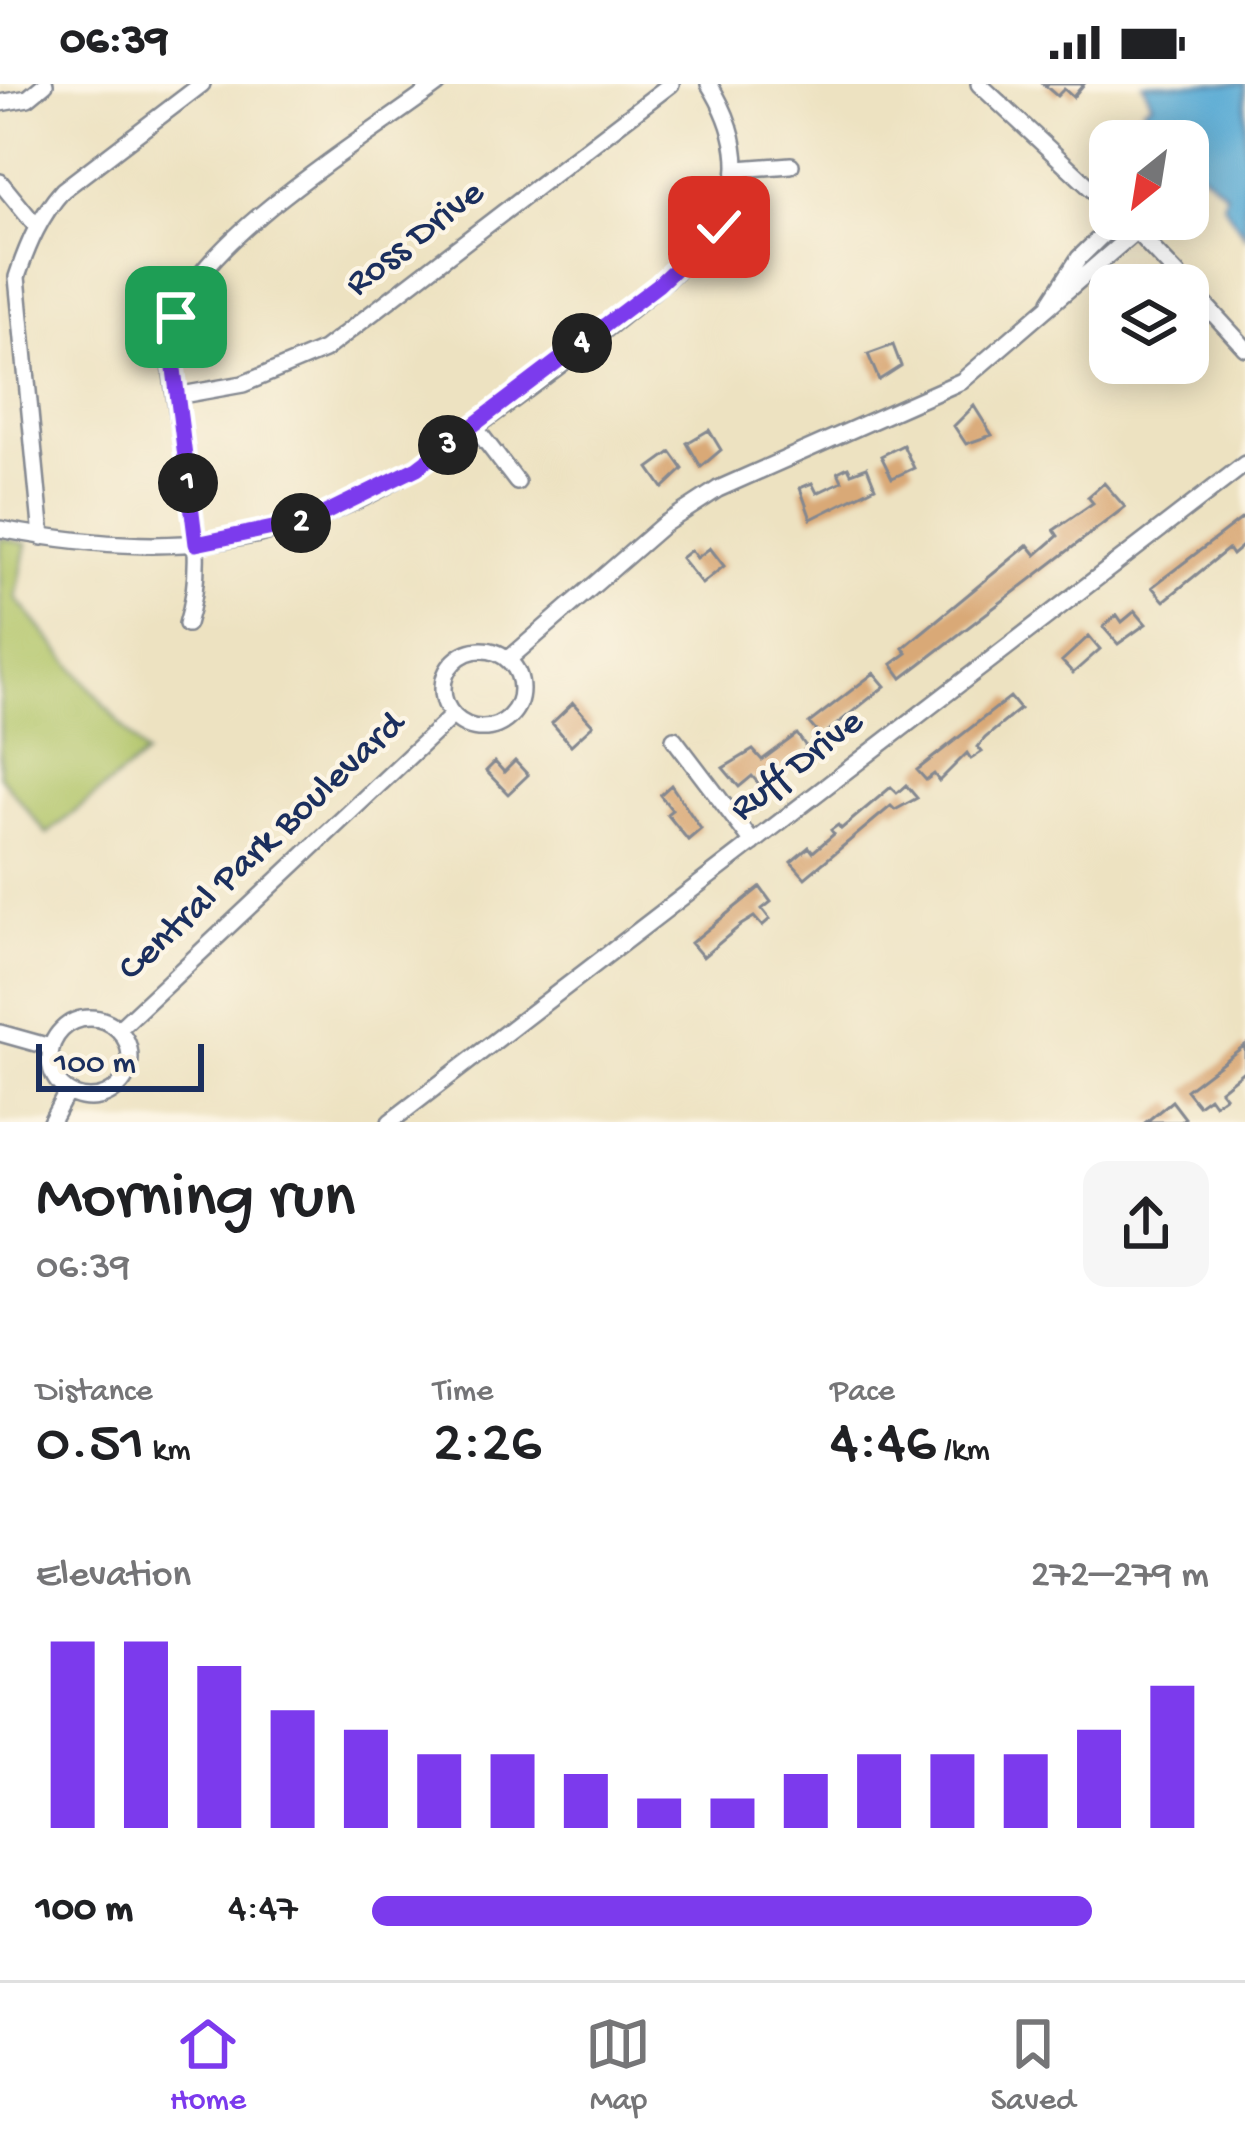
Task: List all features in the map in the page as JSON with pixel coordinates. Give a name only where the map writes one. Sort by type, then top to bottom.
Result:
[{"type":"street","points":[[0,103],[28,98],[45,84]]},
{"type":"street","points":[[42,536],[9,276],[36,226],[63,190],[202,84]]},
{"type":"street","points":[[187,624],[196,596],[196,544],[176,396],[176,317],[224,246],[438,84]]},
{"type":"street","name":"Ross Drive","points":[[176,396],[275,374],[349,334],[671,84]]},
{"type":"street","points":[[0,529],[112,545],[196,544],[274,531],[357,501],[417,468],[687,261],[719,227],[738,169],[730,122],[709,84]]},
{"type":"street","points":[[979,84],[1089,186]]},
{"type":"street","points":[[738,169],[791,165]]},
{"type":"street","points":[[0,182],[36,226]]},
{"type":"street","points":[[510,658],[664,525],[700,501],[962,381],[1051,301],[1093,272],[1115,240]]},
{"type":"street","points":[[1143,240],[1167,264]]},
{"type":"street","points":[[1209,308],[1245,348]]},
{"type":"street","points":[[474,426],[517,482]]},
{"type":"street","name":"Ruff Drive","points":[[390,1122],[1245,464]]},
{"type":"street","name":"Central Park Boulevard","points":[[484,649],[510,658],[522,691],[514,712],[484,728],[452,717],[443,696],[444,676],[459,657],[484,649]]},
{"type":"street","name":"Central Park Boulevard","points":[[121,1027],[452,717]]},
{"type":"street","points":[[674,739],[753,842]]},
{"type":"street","name":"Central Park Boulevard","points":[[50,1047],[61,1029],[75,1022],[98,1018],[121,1027],[131,1056],[119,1084],[93,1098],[67,1092]]},
{"type":"street","points":[[0,1034],[50,1047],[50,1067],[67,1092],[51,1122]]},
{"type":"green space","points":[[0,538],[27,544],[16,598],[146,755],[47,834],[0,776]]},
{"type":"water","points":[[1143,84],[1245,84],[1245,236],[1223,204],[1226,193],[1209,179],[1209,120],[1152,120],[1143,108],[1152,103]]},
{"type":"building","points":[[1043,84],[1084,84],[1073,97],[1064,89],[1057,96]]},
{"type":"building","points":[[893,345],[901,366],[879,380],[868,354]]},
{"type":"building","points":[[974,406],[992,435],[966,444],[954,426]]},
{"type":"building","points":[[709,430],[721,450],[701,467],[687,443]]},
{"type":"building","points":[[903,445],[914,468],[892,478],[881,456]]},
{"type":"building","points":[[671,452],[683,469],[663,488],[649,468]]},
{"type":"building","points":[[848,467],[851,473],[867,467],[875,487],[811,519],[800,488],[812,483],[817,493],[842,481],[838,472]]},
{"type":"building","points":[[1104,483],[1125,507],[902,678],[892,664],[907,653],[903,648],[1028,545],[1036,555],[1058,536],[1054,530],[1093,503],[1088,497]]},
{"type":"building","points":[[1245,516],[1245,544],[1232,555],[1228,549],[1164,601],[1152,587]]},
{"type":"building","points":[[710,548],[724,566],[702,584],[681,558],[691,550],[697,558]]},
{"type":"building","points":[[1135,611],[1146,624],[1118,644],[1103,627],[1117,615],[1122,622]]},
{"type":"building","points":[[1089,636],[1100,649],[1073,673],[1062,661]]},
{"type":"building","points":[[874,673],[885,686],[821,737],[809,723]]},
{"type":"building","points":[[1010,697],[1020,709],[985,738],[978,747],[982,752],[971,759],[967,753],[939,781],[934,774],[926,780],[917,770]]},
{"type":"building","points":[[573,703],[593,725],[571,745],[552,723]]},
{"type":"building","points":[[797,734],[807,748],[759,784],[752,776],[739,787],[723,768],[753,750],[762,760]]},
{"type":"building","points":[[515,761],[528,775],[508,794],[486,771],[495,762],[504,772]]},
{"type":"building","points":[[671,785],[701,829],[688,840],[667,814],[672,810],[660,795]]},
{"type":"building","points":[[906,785],[917,798],[895,810],[891,806],[805,878],[791,862],[809,847],[813,852],[834,834],[831,830],[838,825],[841,829],[891,787],[897,793]]},
{"type":"building","points":[[760,887],[771,902],[762,909],[770,919],[762,926],[754,917],[703,957],[691,943]]},
{"type":"building","points":[[1245,1045],[1245,1070],[1220,1090],[1225,1096],[1214,1104],[1209,1097],[1198,1105],[1186,1090]]},
{"type":"building","points":[[1172,1101],[1185,1118],[1146,1122]]},
{"type":"route","points":[[176,317],[172,353],[196,544],[311,520],[417,468],[658,285],[719,227]]}]
